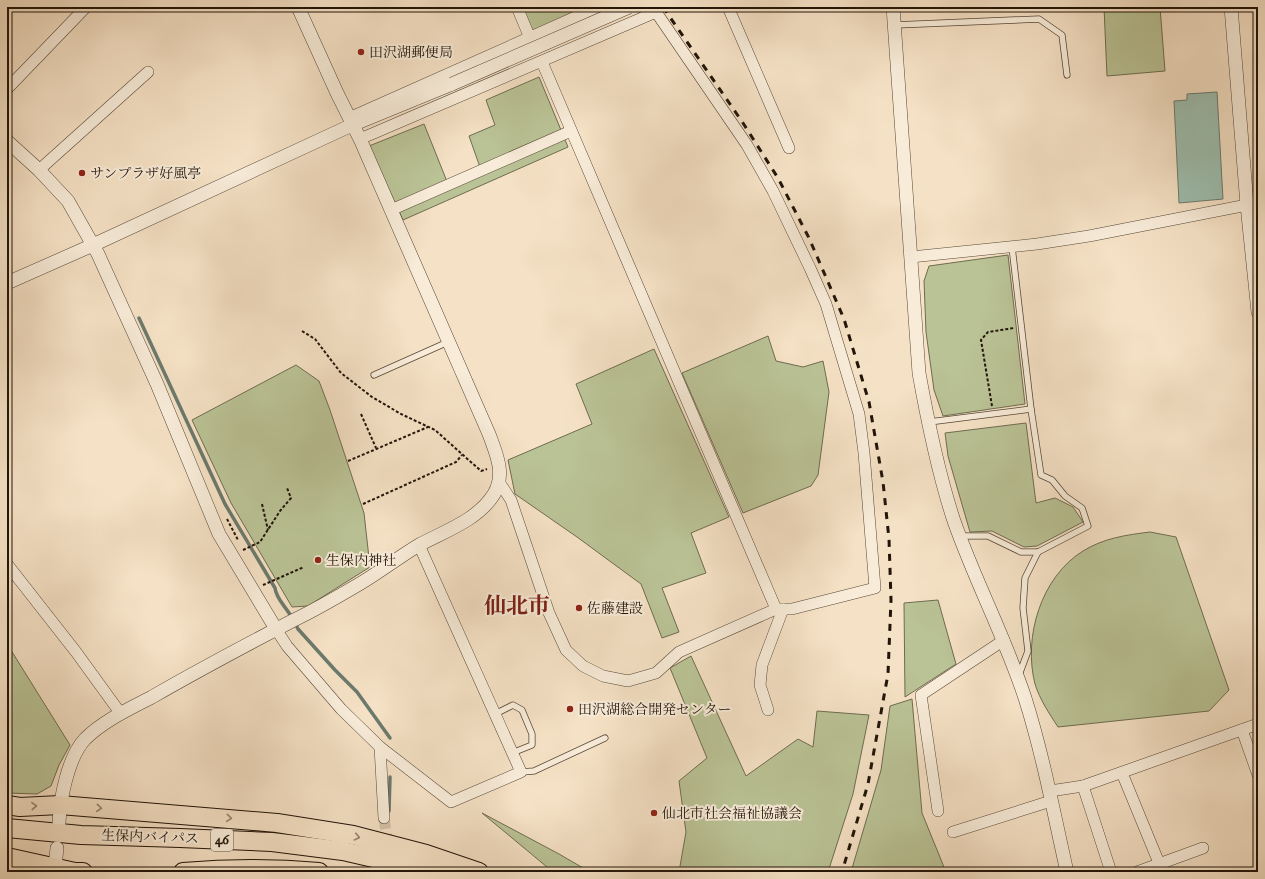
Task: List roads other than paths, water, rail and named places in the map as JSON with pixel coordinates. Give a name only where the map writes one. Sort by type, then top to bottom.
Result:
[{"type":"highway","points":[[7,805],[20,806],[60,804],[277,823],[353,835],[426,854],[480,872]]},
{"type":"highway","name":"生保内バイパス","points":[[7,828],[81,835],[272,842],[343,850],[434,872]]},
{"type":"highway","points":[[7,857],[82,872]]},
{"type":"highway","points":[[183,872],[236,869],[284,869],[319,872]]},
{"type":"street","points":[[7,89],[86,7]]},
{"type":"street","points":[[59,823],[60,804],[73,756],[84,740],[94,732],[121,714],[360,583],[419,546],[467,520],[485,507],[495,493],[499,482],[500,466],[498,456],[489,434],[360,139],[298,7]]},
{"type":"street","points":[[517,7],[530,38]]},
{"type":"street","points":[[7,283],[93,245],[351,121],[598,7]]},
{"type":"street","points":[[351,121],[452,84],[629,7]]},
{"type":"street","points":[[499,482],[511,500],[549,613],[566,650],[583,666],[603,676],[628,680],[656,673],[678,652],[780,609],[792,609],[875,588],[864,453],[859,414],[826,304],[773,191],[747,145],[656,12],[642,7]]},
{"type":"street","points":[[728,7],[788,148]]},
{"type":"street","points":[[893,7],[918,373],[928,422],[954,521],[1004,640],[1039,744],[1066,872]]},
{"type":"street","points":[[1231,7],[1252,205],[1258,312]]},
{"type":"street","points":[[360,139],[656,12]]},
{"type":"street","points":[[542,62],[780,609],[762,665],[760,685],[768,710]]},
{"type":"street","points":[[39,170],[148,72]]},
{"type":"street","points":[[391,210],[571,131]]},
{"type":"street","points":[[7,141],[39,170],[68,201],[93,245],[157,384],[219,534],[276,629],[288,646],[341,709],[380,747],[451,802],[521,772],[419,546]]},
{"type":"street","points":[[911,257],[1012,247],[1089,236],[1252,205]]},
{"type":"street","points":[[7,564],[76,652],[121,714]]},
{"type":"street","points":[[938,811],[921,695],[1004,640]]},
{"type":"street","points":[[953,832],[1050,796],[1122,773],[1258,724]]},
{"type":"street","points":[[1242,730],[1258,775]]},
{"type":"street","points":[[380,747],[384,818]]},
{"type":"street","points":[[1122,773],[1158,863]]},
{"type":"street","points":[[1083,786],[1111,872]]},
{"type":"street","points":[[55,867],[57,848]]},
{"type":"street","points":[[1137,872],[1202,848]]},
{"type":"lane","points":[[894,25],[1039,19],[1062,35],[1067,74]]},
{"type":"lane","points":[[960,536],[988,536],[1021,552],[1038,552],[1088,526],[1082,508],[1065,496],[1052,480],[1041,475],[1031,409],[1012,247]]},
{"type":"lane","points":[[374,376],[449,342]]},
{"type":"lane","points":[[928,422],[1031,409]]},
{"type":"lane","points":[[1018,679],[1028,651],[1023,608],[1025,578],[1038,552]]},
{"type":"lane","points":[[495,714],[513,705],[522,710],[532,734],[532,745],[512,753]]},
{"type":"lane","points":[[521,772],[534,770],[605,738]]},
{"type":"waterway","points":[[139,318],[225,504],[275,588],[280,600],[292,618]]},
{"type":"waterway","points":[[295,623],[298,629],[357,692],[390,738]]},
{"type":"waterway","points":[[389,811],[390,777]]},
{"type":"tunnel","points":[[384,818],[392,872]]},
{"type":"railway","points":[[663,7],[743,123],[778,178],[809,238],[844,319],[869,402],[883,482],[889,539],[891,600],[888,674],[868,784],[842,872]]},
{"type":"place","name":"田沢湖郵便局","points":[[361,52]]},
{"type":"place","name":"サンプラザ好風亭","points":[[82,173]]},
{"type":"place","name":"生保内神社","points":[[318,560]]},
{"type":"place","name":"佐藤建設","points":[[579,608]]},
{"type":"place","name":"田沢湖総合開発センター","points":[[570,709]]},
{"type":"place","name":"仙北市社会福祉協議会","points":[[654,813]]},
{"type":"district","name":"仙北市","points":[[517,605]]}]
